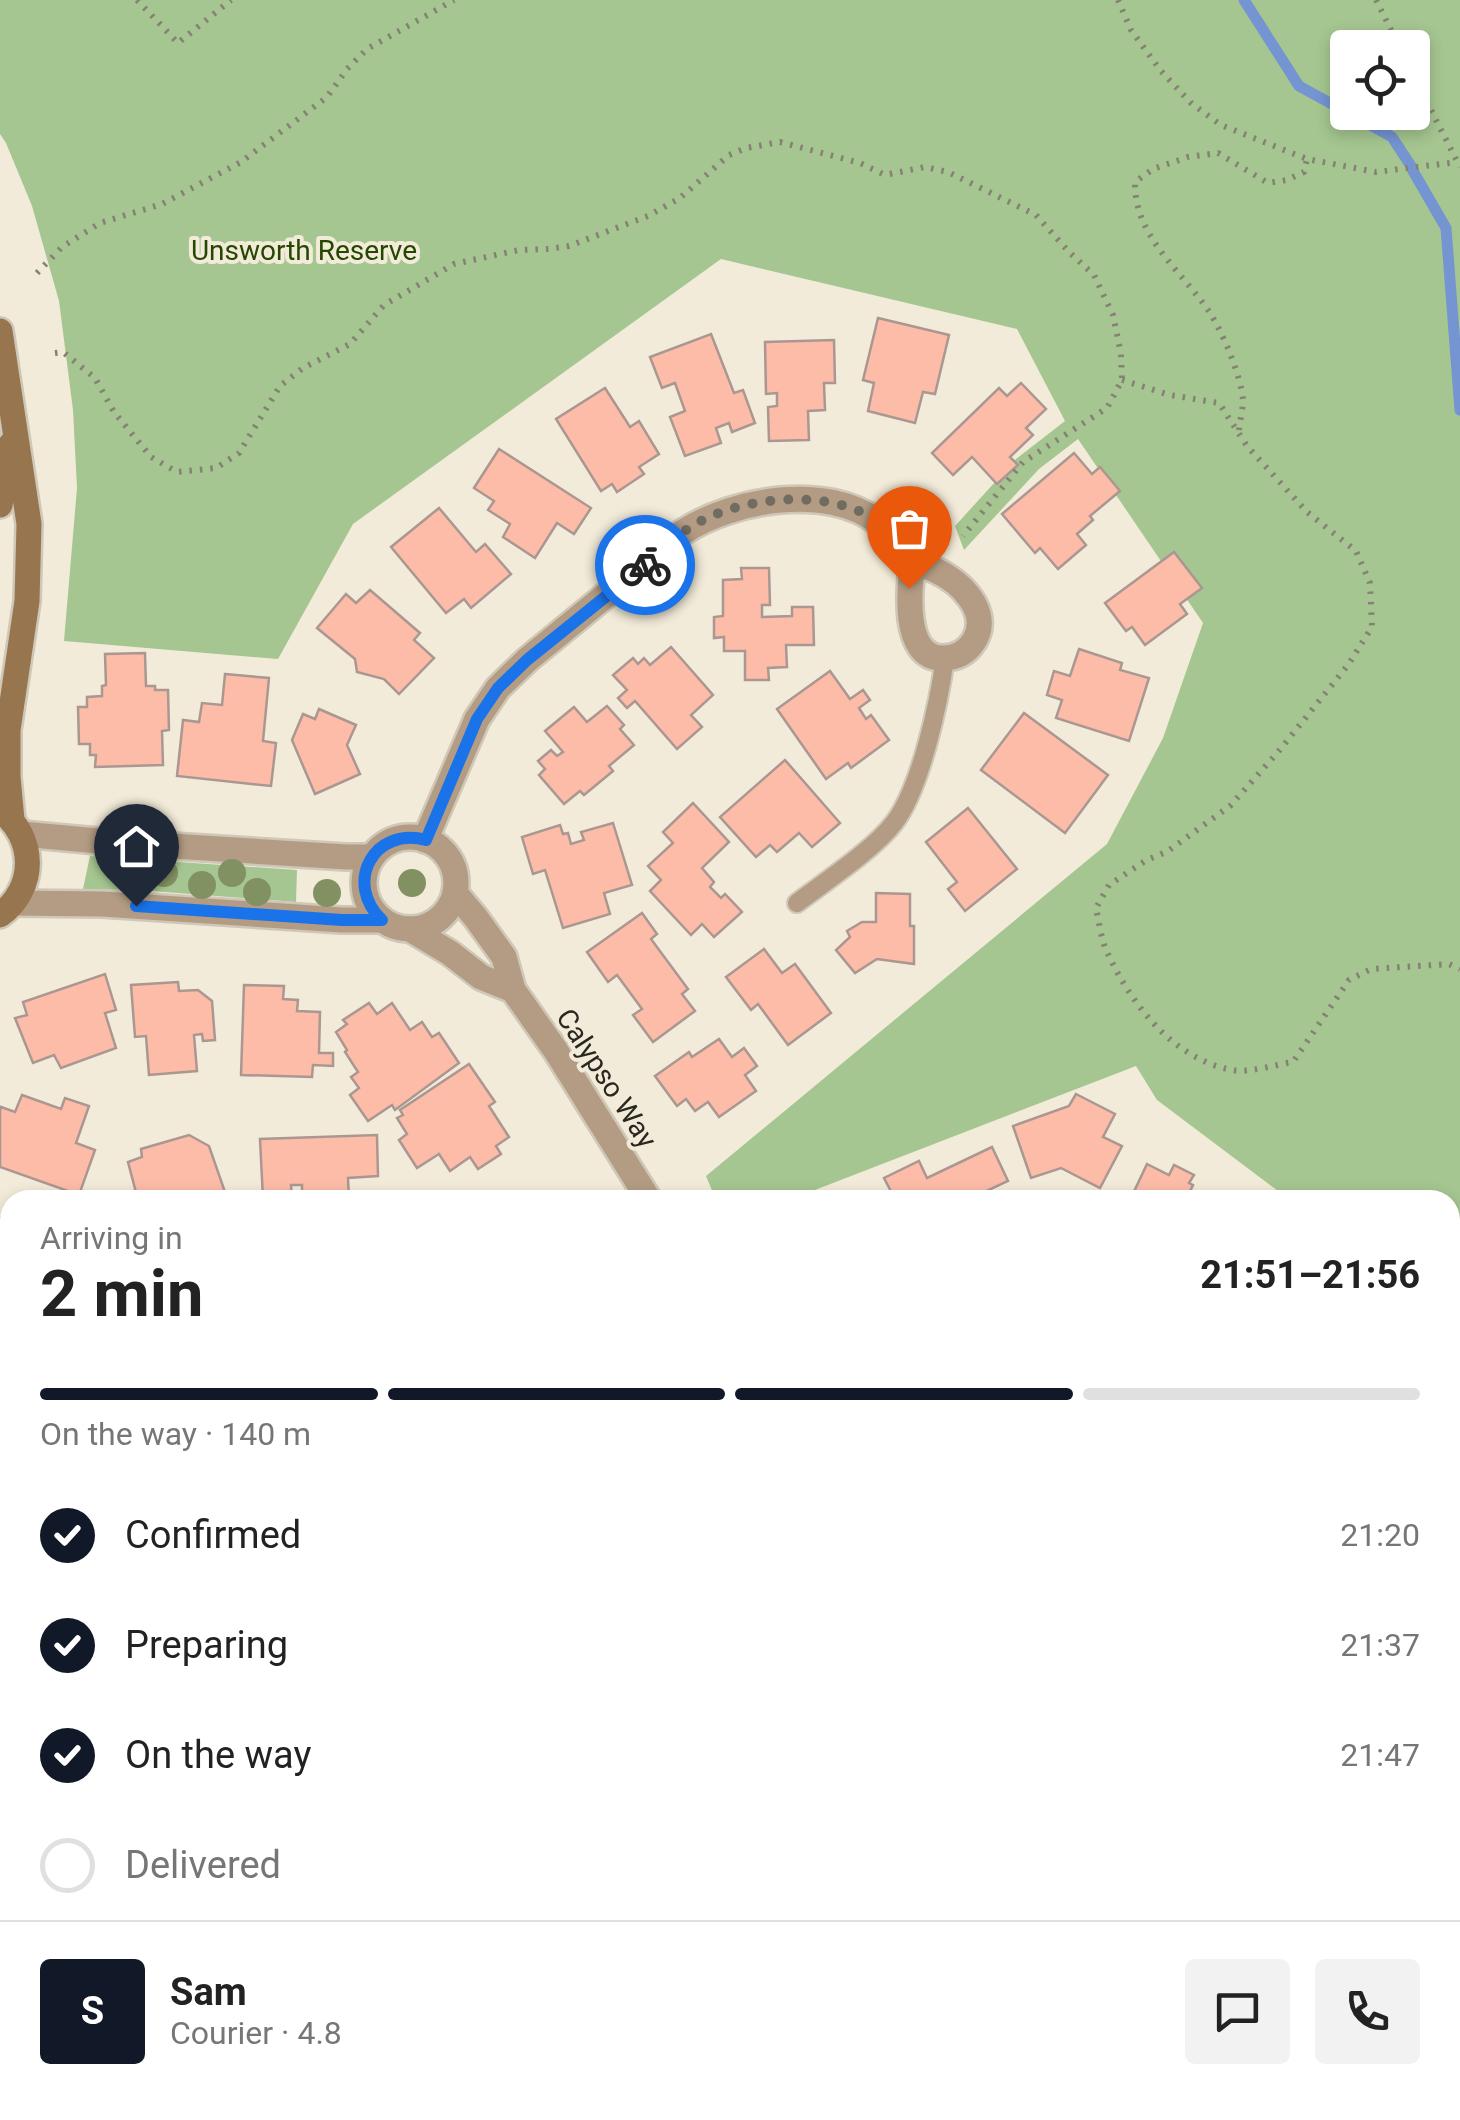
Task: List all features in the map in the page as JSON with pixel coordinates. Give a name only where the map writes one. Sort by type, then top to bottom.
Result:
[{"type":"main road","points":[[0,331],[29,524],[27,601],[8,730],[11,821],[28,863],[25,884],[7,909]]},
{"type":"main road","points":[[0,505],[14,430]]},
{"type":"street","points":[[426,840],[477,719],[498,688],[527,660],[700,521],[766,502],[816,500],[860,512],[878,522],[914,562],[937,570],[968,595],[980,625],[978,636],[965,652],[934,658],[919,647],[909,588],[914,562]]},
{"type":"street","points":[[11,821],[148,845],[372,856]]},
{"type":"street","points":[[416,837],[436,845],[450,861],[456,882],[451,903],[438,919],[410,929],[382,920],[365,895],[364,874],[372,856],[396,839],[416,837]]},
{"type":"street","name":"Calypso Way","points":[[454,893],[504,957],[513,990],[643,1190]]},
{"type":"street","points":[[7,909],[102,904],[382,920]]},
{"type":"street","name":"Calypso Way","points":[[410,929],[481,977],[513,990]]},
{"type":"lane","points":[[798,903],[883,835],[901,814],[914,786],[939,700],[945,658]]},
{"type":"path","points":[[137,0],[178,42],[231,0]]},
{"type":"path","points":[[38,273],[62,246],[100,223],[162,204],[241,162],[327,97],[367,49],[454,0]]},
{"type":"path","points":[[1118,0],[1131,30],[1191,103],[1221,125],[1307,159],[1376,172],[1458,164],[1430,109]]},
{"type":"path","points":[[1376,0],[1391,30]]},
{"type":"path","points":[[55,353],[63,352],[95,378],[114,412],[151,457],[177,472],[216,468],[239,453],[280,386],[303,368],[350,344],[384,305],[454,264],[519,250],[569,246],[648,216],[680,198],[728,155],[746,148],[780,142],[860,163],[885,175],[925,168],[948,172],[1036,215],[1094,275],[1113,315],[1121,354],[1122,380],[1107,408],[1023,462],[963,536]]},
{"type":"path","points":[[1238,433],[1243,401],[1237,371],[1210,314],[1142,222],[1134,201],[1135,182],[1153,169],[1188,157],[1218,153],[1268,183],[1304,172],[1307,159]]},
{"type":"path","points":[[1122,380],[1170,395],[1219,403],[1247,446],[1307,512],[1356,552],[1370,584],[1372,627],[1348,665],[1230,806],[1168,850],[1108,885],[1096,908],[1105,950],[1138,1008],[1164,1034],[1204,1062],[1236,1071],[1292,1062],[1349,980],[1371,969],[1449,964],[1460,969]]},
{"type":"green space","name":"Unsworth Reserve","points":[[0,0],[1460,0],[1460,1190],[1277,1190],[1157,1100],[1136,1066],[815,1190],[712,1190],[706,1176],[1107,844],[1163,738],[1203,623],[1078,439],[1039,469],[964,550],[955,526],[1016,459],[1065,421],[1017,329],[721,259],[353,524],[278,659],[64,641],[77,488],[73,410],[59,301],[32,206],[0,134]]},
{"type":"green space","points":[[90,856],[297,870],[296,902],[83,889]]},
{"type":"building","points":[[878,318],[949,335],[935,394],[923,392],[915,423],[868,411],[874,383],[863,380]]},
{"type":"building","points":[[711,334],[734,393],[743,390],[755,423],[732,432],[729,423],[716,428],[721,443],[685,456],[670,417],[685,411],[675,383],[662,388],[650,357]]},
{"type":"building","points":[[834,340],[835,383],[824,383],[825,410],[808,411],[809,440],[769,441],[768,407],[777,406],[777,393],[766,394],[765,342]]},
{"type":"building","points":[[1021,383],[1046,409],[1026,428],[1033,435],[1010,457],[1018,465],[997,484],[972,457],[953,475],[932,453],[999,388],[1007,396]]},
{"type":"building","points":[[605,388],[630,427],[639,421],[659,454],[639,467],[644,474],[617,492],[612,484],[601,491],[556,419]]},
{"type":"building","points":[[499,449],[591,508],[574,534],[557,523],[535,558],[503,537],[510,524],[488,510],[494,501],[474,488]]},
{"type":"building","points":[[1074,453],[1092,474],[1100,467],[1120,491],[1090,516],[1093,520],[1077,534],[1086,545],[1058,569],[1040,548],[1035,553],[1002,514]]},
{"type":"building","points":[[439,508],[476,552],[485,544],[511,574],[471,608],[464,599],[446,613],[391,547]]},
{"type":"building","points":[[1174,552],[1202,588],[1180,604],[1187,614],[1145,645],[1132,627],[1126,631],[1105,603]]},
{"type":"building","points":[[741,568],[769,568],[770,605],[762,605],[762,617],[792,616],[792,607],[813,607],[814,645],[786,645],[787,667],[768,668],[769,680],[745,680],[745,651],[724,651],[724,637],[714,638],[714,617],[723,616],[723,580],[742,579]]},
{"type":"building","points":[[370,590],[420,633],[414,640],[434,658],[399,694],[384,679],[357,672],[355,659],[317,628],[346,594],[356,603]]},
{"type":"building","points":[[671,647],[713,695],[691,715],[702,727],[677,749],[635,701],[627,708],[618,698],[627,690],[613,675],[633,658],[638,664],[644,658],[650,665]]},
{"type":"building","points":[[1079,649],[1122,663],[1120,670],[1149,678],[1129,741],[1056,718],[1062,700],[1047,695],[1054,671],[1070,676]]},
{"type":"building","points":[[145,653],[146,686],[168,690],[169,730],[162,731],[163,765],[95,767],[96,755],[90,755],[90,744],[79,744],[78,707],[87,707],[87,697],[102,696],[102,686],[106,685],[105,654]]},
{"type":"building","points":[[830,671],[850,699],[863,690],[870,700],[859,708],[866,719],[871,715],[889,740],[851,768],[848,763],[826,779],[777,709]]},
{"type":"building","points":[[225,674],[269,678],[263,741],[276,743],[271,786],[177,776],[183,720],[199,722],[202,703],[222,705]]},
{"type":"building","points":[[607,706],[624,725],[620,729],[634,745],[609,766],[613,771],[584,795],[580,791],[564,804],[539,775],[545,769],[538,761],[551,750],[557,756],[563,752],[545,731],[574,707],[587,722]]},
{"type":"building","points":[[319,709],[356,725],[347,745],[360,774],[315,794],[292,740],[303,714],[315,719]]},
{"type":"building","points":[[1024,713],[1108,775],[1065,833],[981,770]]},
{"type":"building","points":[[785,760],[840,823],[812,847],[799,833],[777,852],[770,845],[756,857],[720,817]]},
{"type":"building","points":[[693,803],[729,842],[702,868],[714,882],[710,887],[721,898],[725,894],[742,912],[714,937],[702,924],[691,935],[650,891],[661,880],[648,866],[673,843],[663,832]]},
{"type":"building","points":[[968,808],[1017,869],[965,911],[948,889],[957,882],[926,842]]},
{"type":"building","points":[[613,823],[632,885],[604,893],[610,914],[563,928],[545,870],[533,874],[522,837],[560,825],[571,844],[584,840],[581,832]]},
{"type":"building","points":[[876,893],[910,894],[914,964],[877,959],[855,973],[836,950],[850,937],[847,931],[862,922],[876,922]]},
{"type":"building","points":[[642,913],[657,934],[651,939],[688,989],[682,994],[695,1011],[653,1042],[633,1015],[642,1009],[617,975],[608,982],[587,952]]},
{"type":"building","points":[[764,949],[782,973],[795,964],[831,1013],[788,1045],[758,1004],[751,1010],[726,977]]},
{"type":"building","points":[[105,974],[116,1010],[105,1013],[116,1048],[61,1068],[54,1055],[33,1063],[15,1018],[27,1015],[23,1002]]},
{"type":"building","points":[[178,982],[179,991],[198,990],[212,1001],[215,1040],[203,1041],[202,1034],[194,1035],[197,1071],[149,1075],[146,1036],[135,1037],[131,985]]},
{"type":"building","points":[[244,985],[284,986],[283,999],[298,1000],[297,1011],[320,1012],[319,1053],[333,1053],[333,1066],[313,1065],[312,1077],[241,1075]]},
{"type":"building","points":[[369,1003],[377,1014],[392,1003],[410,1030],[422,1022],[432,1037],[439,1033],[459,1063],[395,1110],[392,1105],[368,1121],[350,1095],[359,1088],[351,1077],[358,1072],[336,1032],[347,1024],[343,1020]]},
{"type":"building","points":[[719,1039],[732,1057],[744,1048],[757,1066],[745,1075],[756,1091],[719,1117],[708,1102],[695,1111],[686,1099],[677,1106],[655,1076],[689,1052],[692,1057]]},
{"type":"building","points":[[469,1064],[495,1102],[489,1106],[509,1137],[496,1146],[501,1154],[478,1169],[470,1157],[450,1171],[439,1154],[417,1168],[399,1140],[407,1134],[397,1118],[403,1115],[400,1110]]},
{"type":"building","points":[[1076,1094],[1115,1114],[1103,1137],[1122,1146],[1100,1188],[1061,1168],[1031,1178],[1013,1126],[1069,1106]]},
{"type":"building","points":[[22,1095],[61,1109],[65,1098],[89,1106],[76,1143],[95,1150],[81,1190],[65,1190],[0,1167],[1,1107],[15,1112]]},
{"type":"building","points":[[189,1135],[209,1146],[224,1190],[135,1190],[128,1162],[142,1157],[141,1149]]},
{"type":"building","points":[[377,1135],[378,1176],[348,1178],[349,1190],[302,1190],[302,1185],[291,1185],[291,1190],[263,1190],[260,1139]]},
{"type":"building","points":[[992,1147],[1008,1181],[988,1190],[890,1190],[884,1178],[919,1161],[927,1178]]},
{"type":"building","points":[[1147,1164],[1169,1175],[1174,1165],[1194,1175],[1189,1183],[1193,1185],[1191,1190],[1135,1190]]},
{"type":"waterway","points":[[1244,0],[1299,86],[1392,137],[1411,166]]},
{"type":"waterway","points":[[1413,171],[1446,228],[1460,410]]},
{"type":"way so far","points":[[645,565],[684,532],[720,513],[766,502],[816,500],[860,512],[892,535],[914,562],[909,588]]},
{"type":"route","points":[[136,906],[382,920],[365,895],[364,874],[372,856],[396,839],[426,840],[477,719],[498,688],[645,565]]}]
